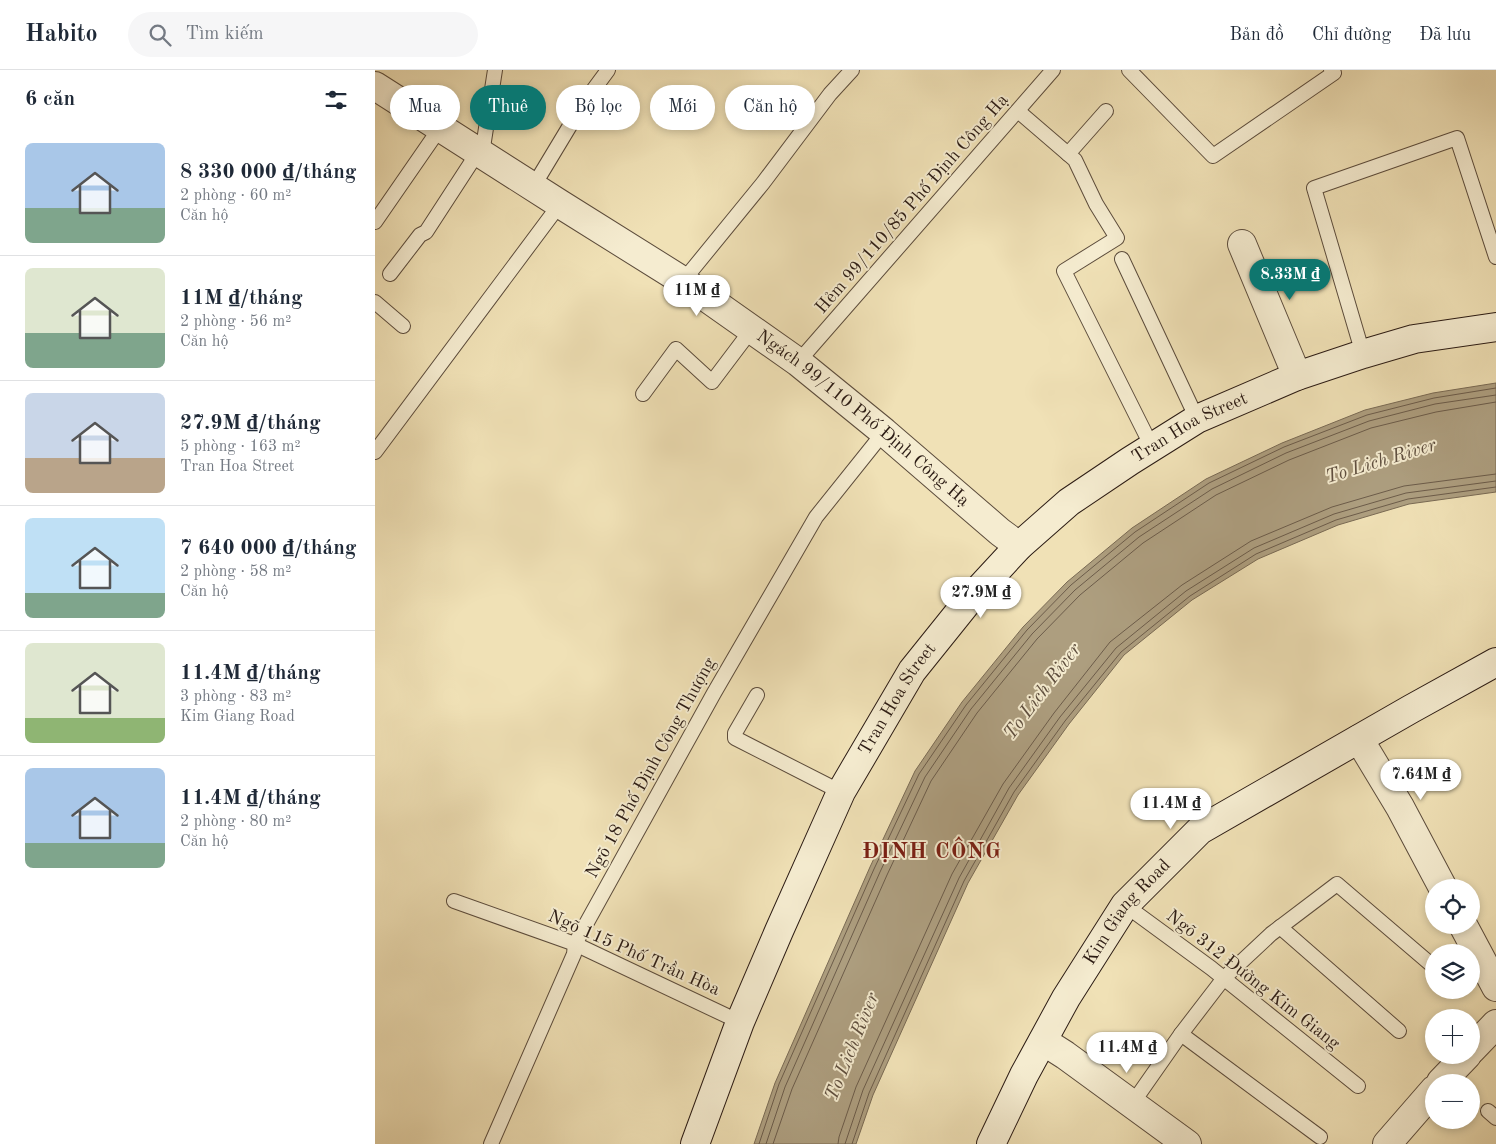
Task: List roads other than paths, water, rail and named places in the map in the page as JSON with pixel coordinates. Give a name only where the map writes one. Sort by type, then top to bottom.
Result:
[{"type":"main road","name":"Ngách 99/110 Phố Định Công Hạ","points":[[375,86],[390,96]]},
{"type":"main road","name":"Ngách 99/110 Phố Định Công Hạ","points":[[443,130],[683,281],[798,362],[1019,546]]},
{"type":"main road","points":[[1242,244],[1297,376]]},
{"type":"main road","name":"Tran Hoa Street","points":[[695,1144],[740,1022],[841,792],[912,671],[969,600],[1019,546],[1069,502],[1197,419],[1297,376],[1363,354],[1414,339],[1496,327]]},
{"type":"main road","name":"Kim Giang Road","points":[[991,1144],[1024,1075],[1066,998],[1125,905],[1200,830],[1496,662]]},
{"type":"main road","points":[[1359,739],[1400,807],[1438,879]]},
{"type":"main road","points":[[1468,934],[1496,987]]},
{"type":"main road","points":[[1480,1041],[1496,1024]]},
{"type":"main road","points":[[1043,1040],[1187,1144]]},
{"type":"main road","points":[[1449,1074],[1458,1064]]},
{"type":"main road","points":[[1387,1144],[1425,1100]]},
{"type":"lane","points":[[390,274],[420,236],[426,232],[480,153],[495,70]]},
{"type":"lane","points":[[533,187],[583,104],[608,70]]},
{"type":"lane","points":[[683,281],[763,183],[830,94],[852,70]]},
{"type":"lane","name":"Hẻm 99/110/85 Phố Định Công Hạ","points":[[798,362],[1053,70]]},
{"type":"lane","points":[[1129,70],[1213,156],[1334,73],[1331,70]]},
{"type":"lane","points":[[1018,111],[1075,160],[1117,238],[1064,272],[1152,447]]},
{"type":"lane","points":[[1068,154],[1107,111]]},
{"type":"lane","points":[[375,222],[439,130]]},
{"type":"lane","points":[[1363,354],[1314,188],[1457,138],[1496,257]]},
{"type":"lane","points":[[375,452],[560,204]]},
{"type":"lane","points":[[1122,259],[1197,419]]},
{"type":"lane","points":[[375,302],[403,326]]},
{"type":"lane","points":[[643,394],[675,349],[712,382],[752,329]]},
{"type":"lane","name":"Ngõ 18 Phố Định Công Thượng","points":[[491,1144],[574,954],[575,944],[714,693],[816,517],[884,432]]},
{"type":"lane","points":[[757,695],[735,733],[735,738],[841,792]]},
{"type":"lane","points":[[1132,1104],[1223,978],[1280,927],[1337,884],[1425,959]]},
{"type":"lane","name":"Ngõ 115 Phố Trần Hòa","points":[[454,901],[575,944],[740,1022]]},
{"type":"lane","name":"Ngõ 312 Đường Kim Giang","points":[[1125,905],[1223,978],[1358,1086]]},
{"type":"lane","points":[[1280,927],[1399,1031]]},
{"type":"lane","points":[[1181,1034],[1320,1137]]},
{"type":"water","name":"To Lich River","points":[[1496,383],[1496,492],[1409,504],[1338,525],[1258,559],[1192,600],[1124,655],[1069,724],[1018,795],[968,883],[873,1095],[856,1144],[754,1144],[775,1083],[870,867],[915,771],[962,702],[1023,627],[1067,582],[1132,528],[1206,479],[1282,443],[1365,410],[1433,393]]},
{"type":"district","name":"ĐỊNH CÔNG","points":[[932,852]]}]
